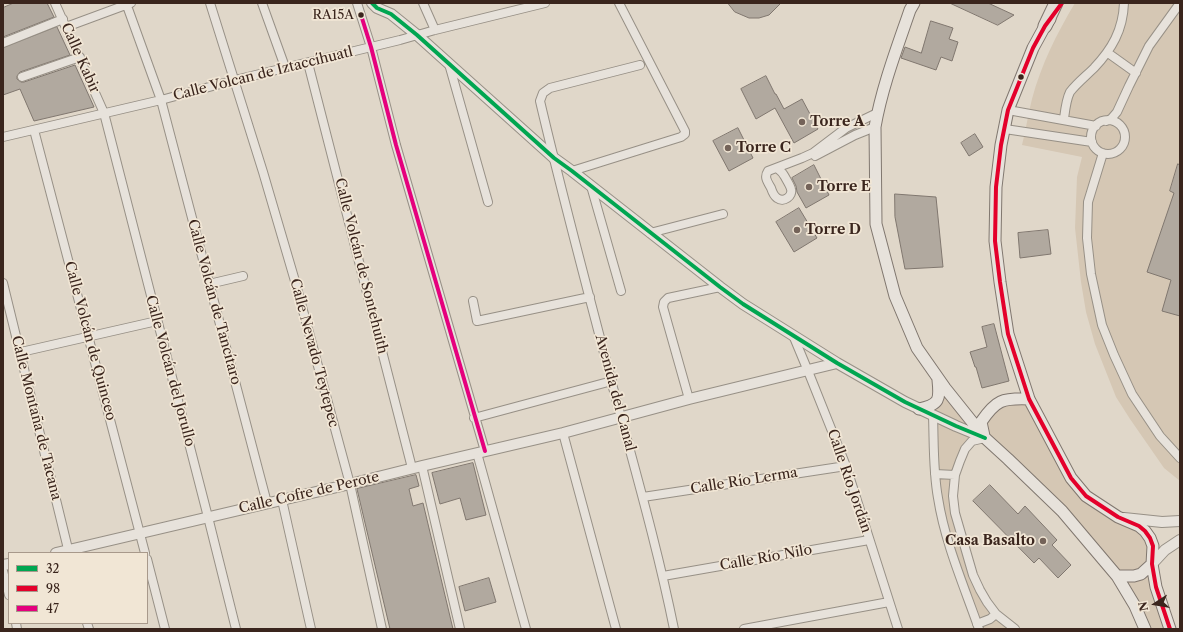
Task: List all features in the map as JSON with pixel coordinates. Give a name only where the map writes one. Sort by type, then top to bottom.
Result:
[{"type":"highway","points":[[1044,26],[1056,3]]},
{"type":"main road","points":[[914,3],[910,10],[890,69],[875,127],[876,224],[895,296],[917,348],[938,379],[985,438],[1062,511],[1117,576],[1135,606],[1145,629]]},
{"type":"main road","points":[[1062,3],[1044,26],[1033,48],[1008,110],[1001,145],[996,187],[995,241],[1008,334],[1029,399],[1071,478],[1086,496],[1118,517],[1138,526],[1145,531],[1150,538],[1153,546],[1152,564],[1156,587],[1170,629]]},
{"type":"main road","points":[[919,409],[931,405],[937,401],[939,394],[938,379]]},
{"type":"main road","points":[[985,438],[982,422],[996,404],[1003,400],[1029,399]]},
{"type":"main road","points":[[1117,576],[1134,576],[1141,574],[1152,564]]},
{"type":"street","name":"Calle Kabir","points":[[55,3],[104,113]]},
{"type":"street","points":[[3,43],[128,3]]},
{"type":"street","name":"Calle Volcán de Tancítaro","points":[[128,3],[161,100],[267,503]]},
{"type":"street","points":[[210,3],[235,80]]},
{"type":"street","points":[[262,3],[285,68]]},
{"type":"street","points":[[357,3],[371,48],[396,145],[474,418],[481,452],[526,629]]},
{"type":"street","points":[[372,3],[378,8],[391,14],[417,35],[554,158],[743,304],[837,363],[904,402],[985,438]]},
{"type":"street","points":[[385,3],[391,14]]},
{"type":"street","points":[[423,3],[435,30]]},
{"type":"street","name":"Calle Volcan de Iztaccíhuatl","points":[[3,137],[371,48],[435,30],[544,3]]},
{"type":"street","points":[[572,171],[682,137],[685,134],[685,131],[619,3]]},
{"type":"street","points":[[1064,119],[1070,93],[1079,81],[1108,53],[1116,40],[1121,25],[1124,3]]},
{"type":"street","points":[[1106,121],[1117,123],[1122,128],[1125,137],[1119,151],[1103,154],[1092,142],[1093,130],[1101,122],[1111,119],[1117,112],[1149,46],[1180,3]]},
{"type":"street","points":[[1108,53],[1136,73]]},
{"type":"street","points":[[22,77],[80,57]]},
{"type":"street","name":"Calle Volcán de Sontehuith","points":[[308,63],[460,629]]},
{"type":"street","points":[[449,64],[488,202]]},
{"type":"street","name":"Avenida del Canal","points":[[640,65],[550,88],[543,93],[540,101],[643,497],[663,576],[674,629]]},
{"type":"street","name":"Calle Nevado Teytepec","points":[[235,80],[295,281],[350,484],[382,629]]},
{"type":"street","points":[[1008,110],[1096,126]]},
{"type":"street","name":"Calle Volcán del Jorullo","points":[[104,113],[236,629]]},
{"type":"street","points":[[875,127],[780,170],[813,153],[846,128],[878,113]]},
{"type":"street","points":[[1005,129],[1092,142]]},
{"type":"street","name":"Calle Volcán de Quinceo","points":[[34,130],[146,552]]},
{"type":"street","points":[[1103,154],[1088,202],[1088,238],[1091,274],[1102,324],[1114,356],[1132,394],[1160,436],[1180,458]]},
{"type":"street","points":[[591,186],[621,291]]},
{"type":"street","points":[[650,233],[723,214]]},
{"type":"street","points":[[209,284],[243,276]]},
{"type":"street","name":"Calle Montaña de Tacana","points":[[3,283],[69,552]]},
{"type":"street","points":[[689,399],[663,307],[664,302],[668,298],[720,287]]},
{"type":"street","points":[[473,301],[477,321],[590,297]]},
{"type":"street","points":[[21,352],[157,321]]},
{"type":"street","name":"Calle Río Jordán","points":[[792,335],[846,466],[898,629]]},
{"type":"street","name":"Calle Cofre de Perote","points":[[69,552],[140,533],[563,433],[689,399],[837,363]]},
{"type":"street","points":[[474,418],[612,381]]},
{"type":"street","points":[[933,416],[935,474],[938,498],[946,536],[978,627],[996,614]]},
{"type":"street","points":[[563,433],[616,629]]},
{"type":"street","points":[[985,438],[972,441],[965,449],[955,475],[953,496],[954,507],[973,575],[980,590],[996,614],[1015,629]]},
{"type":"street","name":"Calle Río Lerma","points":[[643,497],[846,466]]},
{"type":"street","points":[[935,474],[955,475]]},
{"type":"street","points":[[282,500],[311,629]]},
{"type":"street","points":[[1118,517],[1162,522],[1180,521]]},
{"type":"street","name":"Calle Río Nilo","points":[[663,576],[869,540]]},
{"type":"street","points":[[1152,564],[1165,550],[1180,540]]},
{"type":"street","points":[[148,563],[165,629]]},
{"type":"street","points":[[3,571],[8,591]]},
{"type":"street","points":[[744,629],[889,602]]},
{"type":"shaded area","points":[[1075,3],[1180,3],[1180,481],[1164,468],[1116,397],[1095,344],[1086,312],[1075,228],[1077,177],[1082,157],[1022,145],[1032,99],[1040,74],[1056,38]]},
{"type":"shaded area","points":[[938,379],[984,437],[981,422],[990,409],[1029,399],[1071,478],[1150,538],[1170,629],[1145,629],[1117,576],[985,438],[972,441],[960,461],[955,513],[987,602],[1015,629],[979,629],[938,498],[931,405]]},
{"type":"building","points":[[14,3],[47,3],[54,17],[3,37],[3,8]]},
{"type":"building","points":[[728,3],[781,3],[769,15],[759,18],[749,18],[735,12]]},
{"type":"building","points":[[950,3],[988,3],[1014,15],[998,25]]},
{"type":"building","points":[[931,21],[953,28],[949,39],[958,42],[952,61],[941,57],[936,70],[901,58],[905,47],[921,53]]},
{"type":"building","points":[[57,27],[70,55],[20,72],[17,79],[24,82],[75,65],[94,107],[34,121],[20,89],[3,95],[3,48]]},
{"type":"building","points":[[766,76],[784,109],[802,99],[818,129],[794,143],[775,108],[756,119],[741,89]]},
{"type":"building","name":"Torre C","points":[[738,128],[753,158],[729,171],[713,141]]},
{"type":"building","points":[[975,134],[983,147],[969,156],[961,143]]},
{"type":"building","points":[[1178,164],[1180,165],[1180,316],[1162,311],[1171,280],[1147,272],[1174,193],[1170,191]]},
{"type":"building","name":"Torre E","points":[[814,165],[829,195],[806,208],[797,192],[792,178]]},
{"type":"building","points":[[895,194],[936,197],[943,267],[905,269],[895,217]]},
{"type":"building","name":"Torre D","points":[[799,208],[817,238],[794,252],[776,222]]},
{"type":"building","points":[[1048,230],[1051,254],[1020,258],[1018,233]]},
{"type":"building","points":[[994,324],[1009,381],[982,388],[970,352],[987,347],[982,327]]},
{"type":"building","points":[[473,463],[486,515],[466,520],[460,498],[440,504],[432,473]]},
{"type":"building","points":[[416,475],[419,486],[409,489],[413,506],[423,503],[453,629],[390,629],[357,489]]},
{"type":"building","points":[[990,485],[1018,514],[1025,506],[1057,540],[1052,545],[1071,565],[1058,578],[1039,558],[1034,563],[973,501]]},
{"type":"building","points":[[489,578],[496,602],[465,611],[459,587]]},
{"type":"transit line","name":"32","points":[[372,3],[377,8],[391,14],[417,35],[554,158],[743,304],[837,363],[905,402],[985,438]]},
{"type":"transit line","name":"98","points":[[1062,3],[1045,26],[1033,48],[1008,110],[1001,145],[996,187],[995,241],[1008,334],[1029,399],[1071,478],[1086,496],[1118,517],[1139,526],[1150,538],[1153,546],[1152,564],[1156,587],[1170,629]]},
{"type":"transit line","name":"47","points":[[361,15],[371,47],[396,145],[485,451]]},
{"type":"place","name":"RA15A","points":[[361,15]]},
{"type":"place","name":"Torre A","points":[[802,122]]},
{"type":"place","name":"Torre C","points":[[728,148]]},
{"type":"place","name":"Torre E","points":[[809,187]]},
{"type":"place","name":"Torre D","points":[[797,230]]},
{"type":"place","name":"Casa Basalto","points":[[1043,541]]}]
